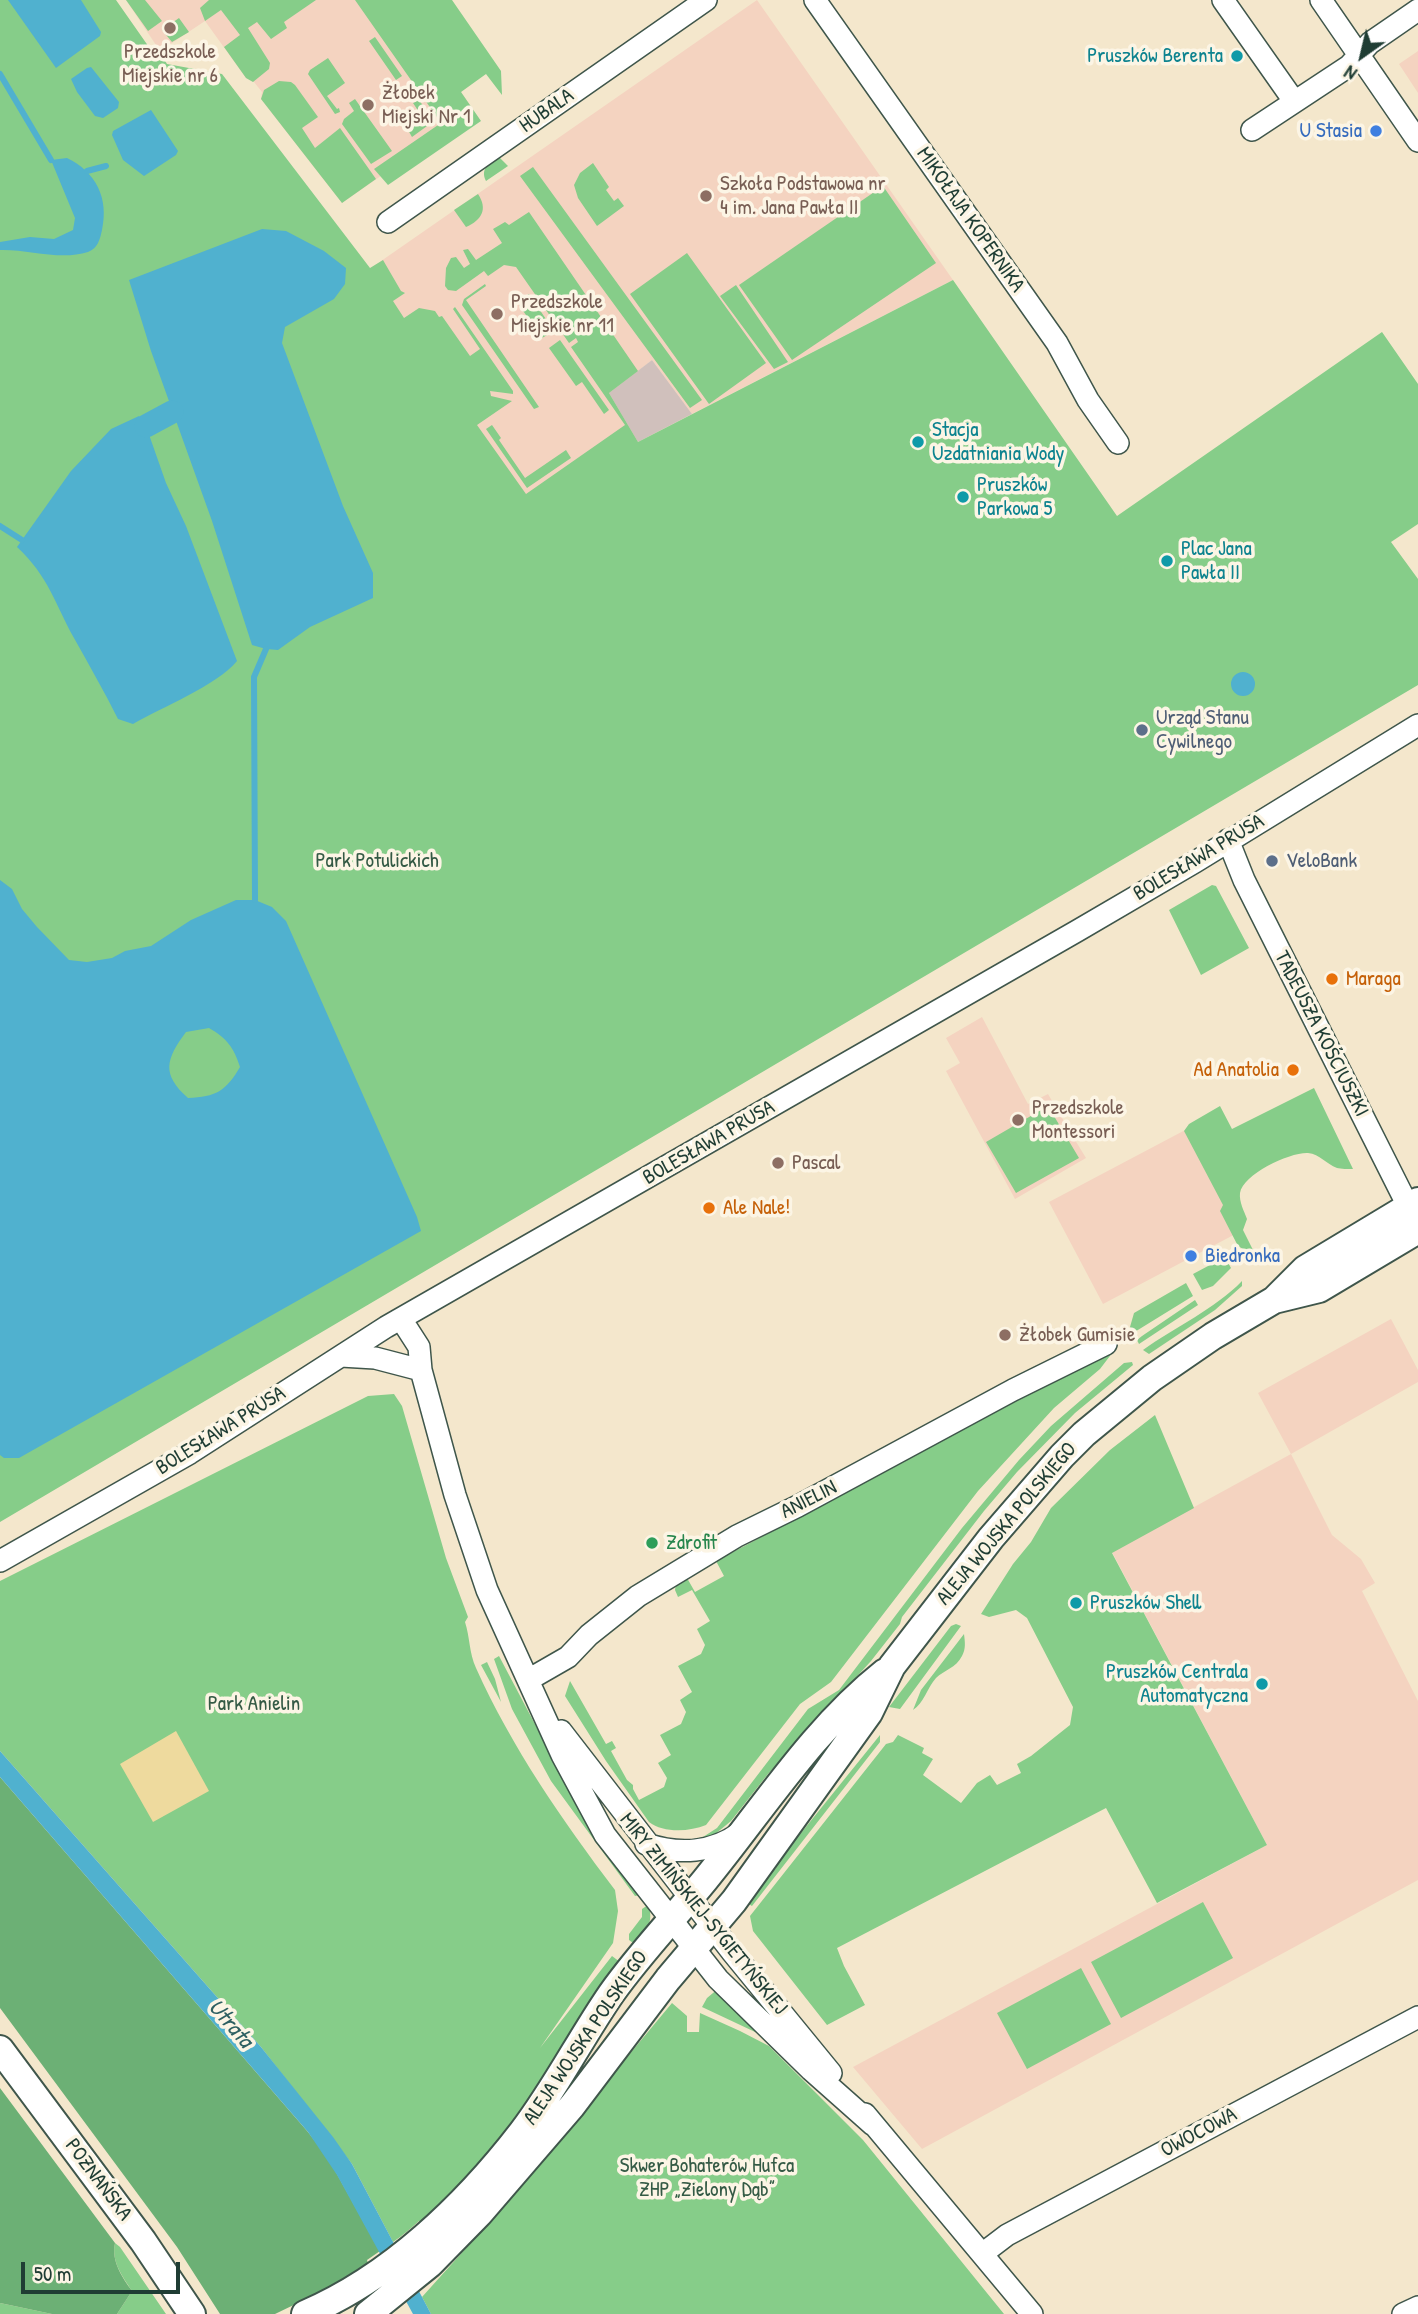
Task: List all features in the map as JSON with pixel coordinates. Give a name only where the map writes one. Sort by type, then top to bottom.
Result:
[{"type":"main road","name":"ALEJA WOJSKA POLSKIEGO","points":[[305,2314],[344,2294],[376,2273],[423,2254],[479,2214],[572,2106],[693,1949],[734,1901],[869,1713],[892,1666],[991,1538],[1038,1482],[1084,1434],[1152,1378],[1208,1340],[1274,1300],[1320,1289],[1416,1216]]},
{"type":"main road","name":"ALEJA WOJSKA POLSKIEGO","points":[[378,2307],[522,2132],[612,1994],[671,1920],[817,1738],[854,1696],[892,1666]]},
{"type":"main road","name":"POZNAŃSKA","points":[[0,2049],[143,2241],[192,2314]]},
{"type":"street","name":"HUBALA","points":[[388,222],[706,0]]},
{"type":"street","name":"MIKOŁAJA KOPERNIKA","points":[[816,0],[1057,343],[1088,400],[1118,443]]},
{"type":"street","points":[[1223,0],[1294,101]]},
{"type":"street","points":[[1321,0],[1418,141]]},
{"type":"street","points":[[1252,130],[1349,66],[1370,43],[1418,10]]},
{"type":"street","name":"BOLESŁAWA PRUSA","points":[[0,1561],[190,1453],[401,1319],[1004,973],[1418,725]]},
{"type":"street","name":"TADEUSZA KOŚCIUSZKI","points":[[1228,840],[1268,929],[1416,1216]]},
{"type":"street","name":"MIRY ZIMIŃSKIEJ-SYGIETYŃSKIEJ","points":[[401,1319],[419,1347],[421,1370],[454,1495],[487,1590],[562,1755],[605,1835],[693,1949],[747,2010],[873,2124]]},
{"type":"street","name":"ANIELIN","points":[[528,1680],[568,1657],[589,1635],[638,1596],[737,1536],[1013,1390],[1106,1344]]},
{"type":"street","points":[[341,1356],[375,1358],[421,1370]]},
{"type":"street","name":"MIRY ZIMIŃSKIEJ-SYGIETYŃSKIEJ","points":[[539,1701],[689,1898],[1032,2314]]},
{"type":"street","points":[[646,1844],[671,1851],[697,1850],[723,1843],[745,1828]]},
{"type":"street","name":"OWOCOWA","points":[[982,2254],[1007,2235],[1418,2017]]},
{"type":"street","points":[[1403,2314],[1418,2307]]},
{"type":"shaded area","name":"Żłobek Miejski Nr 1","points":[[126,0],[434,0],[486,73],[461,92],[474,111],[342,203],[261,99],[262,92],[254,82],[246,78],[205,21],[160,51]]},
{"type":"shaded area","name":"Szkoła Podstawowa nr 4 im. Jana Pawła II","points":[[757,0],[953,280],[692,414],[652,360],[638,371],[638,442],[510,510],[371,268]]},
{"type":"shaded area","points":[[1418,51],[1418,93],[1399,64]]},
{"type":"shaded area","points":[[652,360],[692,414],[638,442],[609,393]]},
{"type":"shaded area","name":"Przedszkole Montessori","points":[[982,1017],[1028,1104],[1048,1094],[1072,1135],[1072,1140],[1075,1140],[1086,1158],[1015,1199],[946,1071],[960,1063],[946,1038]]},
{"type":"shaded area","points":[[1189,1128],[1243,1230],[1103,1304],[1049,1202]]},
{"type":"shaded area","points":[[1391,1319],[1418,1370],[1418,1382],[1291,1454],[1258,1393]]},
{"type":"shaded area","points":[[1291,1454],[1332,1535],[1361,1559],[1375,1583],[1362,1591],[1418,1701],[1418,1880],[922,2149],[853,2067],[1267,1845],[1112,1552]]},
{"type":"green space","name":"Park Potulickich","points":[[0,0],[116,0],[151,50],[159,51],[167,64],[222,74],[370,268],[383,260],[401,291],[405,293],[393,301],[404,318],[419,308],[435,311],[439,317],[442,316],[470,356],[480,349],[453,309],[455,307],[513,391],[513,394],[490,391],[491,396],[512,401],[477,425],[526,494],[625,425],[571,347],[578,342],[576,338],[569,343],[516,267],[504,265],[488,276],[484,271],[456,291],[448,290],[445,286],[446,268],[451,258],[456,257],[464,268],[470,264],[463,250],[468,249],[476,260],[502,243],[493,229],[505,222],[509,225],[529,212],[638,371],[609,393],[638,442],[953,280],[1117,516],[1382,332],[1418,384],[1418,524],[1391,542],[1418,579],[1418,685],[0,1522]]},
{"type":"green space","points":[[126,0],[145,0],[162,21],[148,31]]},
{"type":"green space","points":[[209,0],[316,0],[284,22],[287,28],[271,39],[257,22],[248,28],[270,63],[269,69],[253,82],[246,78],[224,47],[240,35],[221,10],[205,21],[200,8]]},
{"type":"green space","points":[[355,0],[452,0],[501,71],[502,95],[486,74],[461,92],[481,121],[388,185],[374,169],[441,123]]},
{"type":"green space","points":[[179,18],[189,32],[172,42],[162,30]]},
{"type":"green space","points":[[375,37],[402,76],[396,80],[369,41]]},
{"type":"green space","points":[[328,58],[345,83],[327,96],[337,109],[339,108],[340,112],[335,114],[308,74]]},
{"type":"green space","points":[[279,81],[295,85],[318,117],[302,128],[315,148],[340,128],[376,179],[342,203],[261,99],[264,90]]},
{"type":"green space","points":[[355,99],[392,151],[371,164],[342,124],[354,111],[349,103]]},
{"type":"green space","points":[[419,100],[434,121],[412,137],[408,130],[423,118],[413,103]]},
{"type":"green space","points":[[498,156],[508,166],[486,181],[485,170]]},
{"type":"green space","points":[[593,163],[609,187],[606,190],[614,201],[618,198],[624,206],[597,226],[578,198],[574,185],[580,173]]},
{"type":"green space","points":[[533,167],[702,400],[690,408],[520,176]]},
{"type":"green space","points":[[883,186],[936,263],[792,360],[739,285]]},
{"type":"green space","points":[[478,194],[483,204],[482,214],[466,227],[454,210]]},
{"type":"green space","points":[[687,253],[766,363],[709,404],[630,294]]},
{"type":"green space","points":[[485,284],[486,286],[466,300],[539,407],[534,409],[462,305],[464,299]]},
{"type":"green space","points":[[736,285],[788,362],[774,369],[720,296]]},
{"type":"green space","points":[[529,294],[554,331],[542,338],[519,305]]},
{"type":"green space","points":[[560,340],[609,410],[604,414],[582,382],[576,386],[549,348]]},
{"type":"green space","points":[[492,425],[525,478],[566,450],[571,458],[527,488],[486,429]]},
{"type":"green space","points":[[1212,885],[1216,886],[1249,948],[1201,975],[1169,910]]},
{"type":"green space","points":[[1314,1088],[1353,1169],[1337,1168],[1308,1153],[1279,1160],[1249,1179],[1240,1193],[1247,1219],[1243,1230],[1253,1250],[1257,1252],[1266,1248],[1253,1255],[1238,1246],[1220,1211],[1223,1205],[1184,1131],[1189,1124],[1220,1106],[1232,1129]]},
{"type":"green space","points":[[1048,1106],[1079,1158],[1016,1193],[986,1142]]},
{"type":"green space","points":[[1225,1257],[1231,1268],[1213,1286],[1202,1290],[1193,1274]]},
{"type":"green space","points":[[1242,1281],[1242,1286],[1215,1310],[1149,1354],[1143,1350],[1207,1309]]},
{"type":"green space","points":[[1186,1283],[1193,1296],[1133,1333],[1130,1327],[1134,1313]]},
{"type":"green space","points":[[1195,1300],[1198,1305],[1139,1344],[1137,1340],[1142,1336]]},
{"type":"green space","points":[[1116,1348],[1100,1369],[1054,1408],[978,1491],[831,1682],[800,1704],[706,1825],[676,1830],[661,1828],[649,1822],[565,1696],[570,1681],[606,1744],[612,1741],[616,1748],[611,1751],[627,1780],[633,1785],[639,1800],[664,1787],[667,1778],[658,1763],[671,1755],[660,1735],[681,1724],[686,1712],[680,1700],[692,1692],[678,1666],[701,1654],[705,1645],[697,1629],[710,1621],[692,1590],[678,1597],[676,1584],[687,1578],[695,1592],[724,1576],[716,1561],[1090,1359],[1102,1358]]},
{"type":"green space","points":[[1132,1362],[1133,1365],[1075,1413],[1017,1472],[902,1617],[900,1624],[871,1661],[768,1774],[731,1821],[714,1835],[690,1842],[717,1828],[808,1709],[839,1690],[962,1528],[1019,1460],[1051,1426],[1124,1363]]},
{"type":"green space","name":"Park Anielin","points":[[394,1394],[402,1406],[446,1558],[468,1617],[465,1622],[476,1668],[505,1727],[539,1783],[615,1890],[618,1911],[613,1943],[540,2048],[612,1956],[620,1962],[522,2113],[489,2155],[422,2224],[419,2221],[393,2242],[352,2164],[261,2047],[0,1751],[0,1581],[368,1396]]},
{"type":"green space","points":[[1155,1415],[1194,1508],[1112,1553],[1267,1845],[1157,1903],[1106,1808],[837,1948],[865,2005],[827,2025],[753,1931],[750,1916],[886,1744],[893,1742],[898,1735],[924,1748],[922,1753],[933,1759],[923,1775],[961,1803],[977,1783],[990,1775],[997,1785],[1021,1773],[1017,1764],[1070,1725],[1073,1707],[1027,1618],[1016,1610],[989,1617],[981,1614],[1051,1508],[1110,1450]]},
{"type":"green space","points":[[951,1626],[961,1626],[900,1709],[889,1707]]},
{"type":"green space","points":[[964,1634],[965,1648],[959,1660],[936,1678],[913,1710],[921,1690]]},
{"type":"green space","points":[[499,1656],[594,1836],[641,1895],[635,1896],[551,1781],[512,1709],[494,1659]]},
{"type":"green space","points":[[487,1662],[495,1679],[501,1702],[481,1665]]},
{"type":"green space","points":[[880,1735],[880,1742],[752,1906],[747,1903],[773,1868],[776,1869],[776,1864]]},
{"type":"green space","points":[[0,1777],[328,2158],[380,2251],[367,2260],[368,2263],[331,2287],[275,2314],[220,2314],[177,2247],[0,2008]]},
{"type":"green space","points":[[1203,1902],[1233,1958],[1121,2018],[1091,1962]]},
{"type":"green space","points":[[648,1905],[650,1922],[636,1945],[629,1940],[629,1934],[642,1917],[642,1909]]},
{"type":"green space","points":[[1081,1968],[1111,2024],[1027,2069],[997,2013]]},
{"type":"green space","points":[[719,1988],[770,2039],[702,2007],[707,1998]]},
{"type":"green space","name":"Skwer Bohaterów Hufca ZHP „Zielony Dąb”","points":[[672,2003],[687,2016],[687,2032],[699,2032],[700,2013],[769,2046],[863,2140],[1004,2314],[431,2314],[422,2297],[494,2217]]},
{"type":"green space","points":[[0,2088],[115,2243],[116,2262],[132,2291],[117,2314],[52,2314],[0,2303]]},
{"type":"green space","points":[[115,2243],[166,2314],[117,2314],[132,2291],[116,2262]]},
{"type":"green space","points":[[0,2303],[52,2314],[0,2314]]},
{"type":"sand","points":[[176,1731],[209,1791],[153,1822],[120,1764]]},
{"type":"water","points":[[8,0],[81,0],[101,32],[100,36],[56,68]]},
{"type":"water","points":[[91,67],[119,102],[118,108],[103,118],[95,116],[71,79]]},
{"type":"water","points":[[151,110],[178,151],[144,176],[123,160],[112,135],[113,131]]},
{"type":"water","points":[[67,158],[93,178],[102,197],[104,218],[96,246],[88,252],[66,255],[0,250],[0,242],[30,237],[54,239],[73,230],[75,218],[51,160]]},
{"type":"water","points":[[262,229],[286,231],[324,251],[346,268],[345,284],[334,299],[285,327],[282,343],[343,506],[373,573],[373,598],[310,627],[278,650],[252,645],[129,280]]},
{"type":"water","points":[[139,416],[146,426],[166,483],[186,526],[237,661],[203,687],[133,724],[118,719],[44,579],[17,547],[71,471],[111,429]]},
{"type":"water","points":[[1243,672],[1252,675],[1255,684],[1252,693],[1243,696],[1234,693],[1231,684],[1234,675]]},
{"type":"water","points":[[0,880],[12,889],[22,909],[69,960],[87,962],[112,958],[125,951],[151,946],[191,920],[236,900],[255,900],[272,907],[286,921],[421,1231],[19,1458],[4,1458],[0,1455]],"holes":[[[209,1028],[229,1044],[240,1067],[230,1082],[219,1091],[188,1098],[170,1074],[169,1066],[174,1050],[186,1032]]]},
{"type":"water","name":"Utrata","points":[[0,1751],[261,2047],[333,2137],[352,2164],[431,2314],[413,2314],[337,2175],[308,2132],[0,1777]]},
{"type":"waterway","points":[[0,74],[51,160]]},
{"type":"waterway","points":[[87,171],[106,166]]},
{"type":"waterway","points":[[146,426],[172,412]]},
{"type":"waterway","points":[[0,526],[22,540]]},
{"type":"waterway","points":[[255,900],[254,677],[266,649]]},
{"type":"place","name":"Przedszkole Miejskie nr 6","points":[[170,28]]},
{"type":"place","name":"Pruszków Berenta","points":[[1237,56]]},
{"type":"place","name":"Żłobek Miejski Nr 1","points":[[368,105]]},
{"type":"place","name":"U Stasia","points":[[1376,131]]},
{"type":"place","name":"Szkoła Podstawowa nr 4 im. Jana Pawła II","points":[[706,196]]},
{"type":"place","name":"Przedszkole Miejskie nr 11","points":[[497,314]]},
{"type":"place","name":"Stacja Uzdatniania Wody","points":[[918,442]]},
{"type":"place","name":"Pruszków Parkowa 5","points":[[963,497]]},
{"type":"place","name":"Plac Jana Pawła II","points":[[1167,561]]},
{"type":"place","name":"Urząd Stanu Cywilnego","points":[[1142,730]]},
{"type":"place","name":"VeloBank","points":[[1272,861]]},
{"type":"place","name":"Maraga","points":[[1332,979]]},
{"type":"place","name":"Ad Anatolia","points":[[1293,1070]]},
{"type":"place","name":"Przedszkole Montessori","points":[[1018,1120]]},
{"type":"place","name":"Pascal","points":[[778,1163]]},
{"type":"place","name":"Ale Nale!","points":[[709,1208]]},
{"type":"place","name":"Biedronka","points":[[1191,1256]]},
{"type":"place","name":"Żłobek Gumisie","points":[[1005,1335]]},
{"type":"place","name":"Zdrofit","points":[[652,1543]]},
{"type":"place","name":"Pruszków Shell","points":[[1076,1603]]},
{"type":"place","name":"Pruszków Centrala Automatyczna","points":[[1262,1684]]}]
